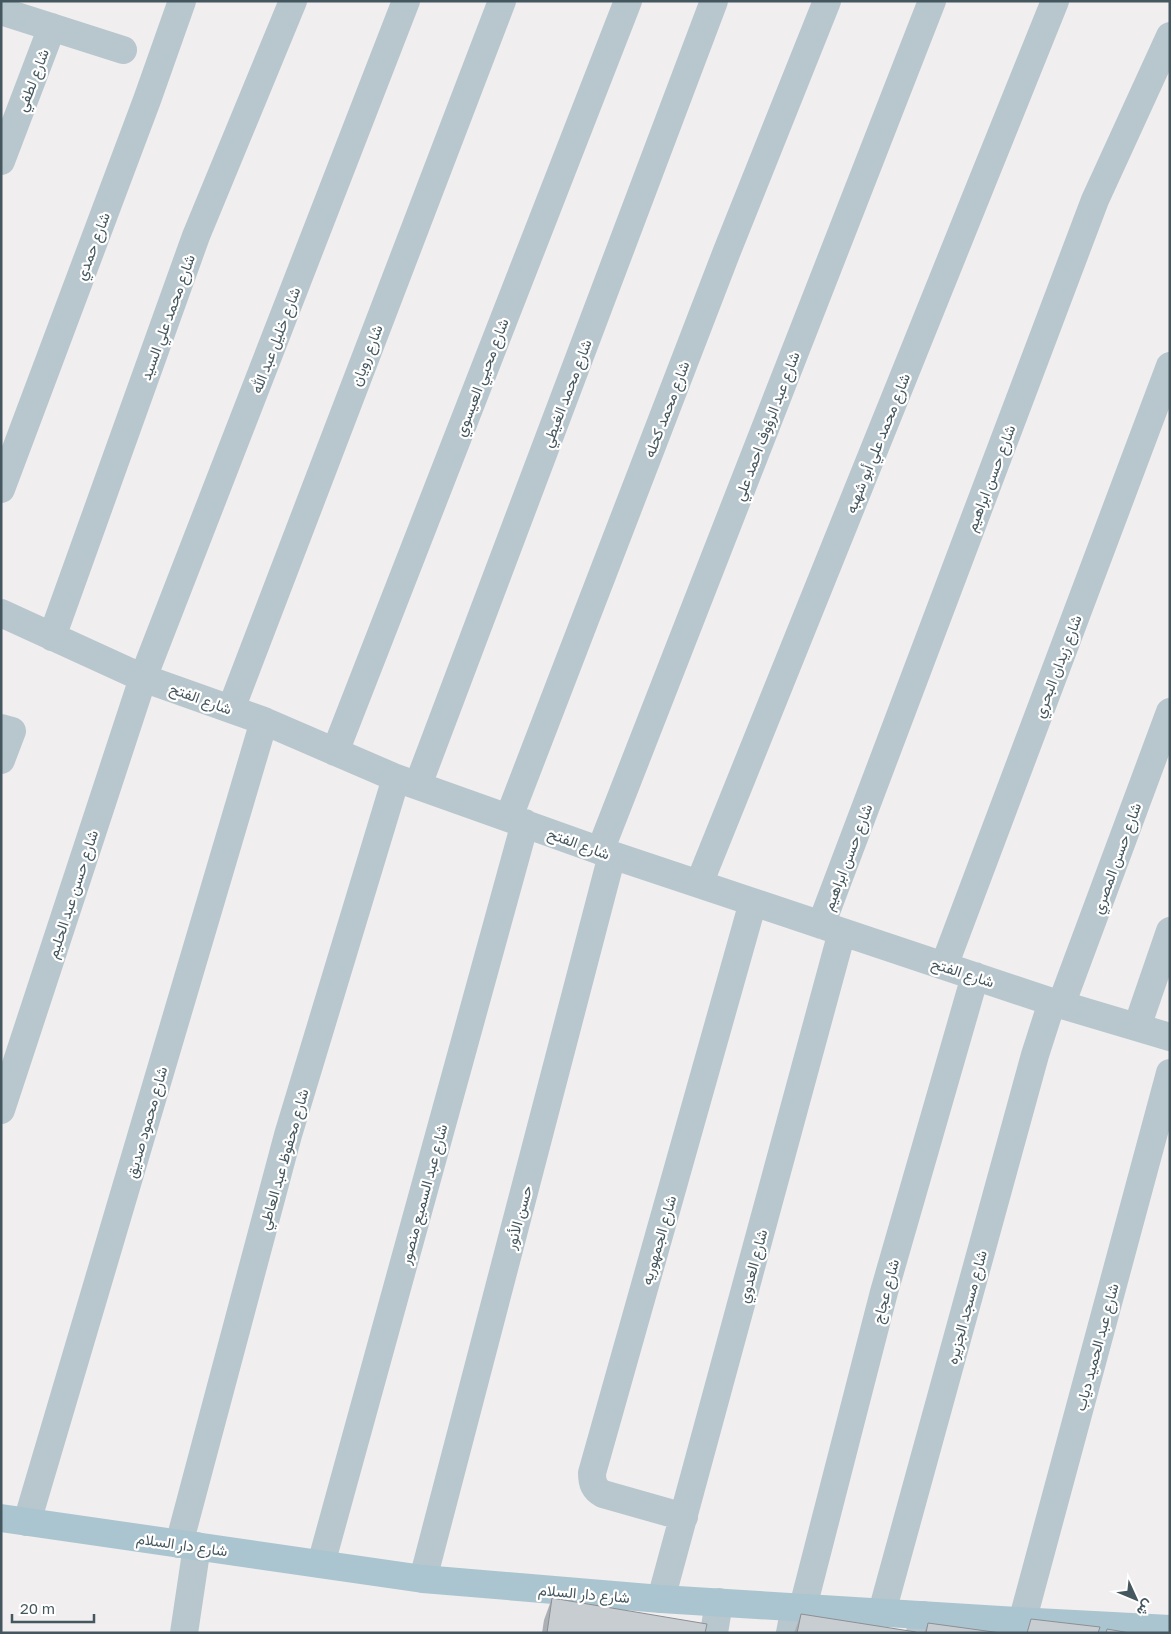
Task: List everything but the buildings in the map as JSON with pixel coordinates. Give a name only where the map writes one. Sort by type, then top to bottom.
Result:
[{"type":"main road","name":"شارع دار السلام","points":[[14,1520],[423,1579],[661,1599],[720,1602],[796,1615],[882,1612],[921,1624],[1170,1629]]},
{"type":"street","name":"شارع حمدي","points":[[1,489],[147,100],[182,1]]},
{"type":"street","name":"شارع محمد علي السيد","points":[[52,637],[196,236],[293,1]]},
{"type":"street","name":"شارع خليل عبد الله","points":[[143,678],[406,1]]},
{"type":"street","name":"شارع رويان","points":[[231,709],[502,1]]},
{"type":"street","name":"شارع محيي العيسوي","points":[[335,752],[628,1]]},
{"type":"street","name":"شارع محمد الغيطي","points":[[407,781],[714,1]]},
{"type":"street","name":"شارع محمد كحله","points":[[517,820],[727,251],[827,1]]},
{"type":"street","name":"شارع عبد الرؤوف احمد علي","points":[[606,853],[932,1]]},
{"type":"street","name":"شارع محمد علي أبو شهبه","points":[[699,884],[1055,1]]},
{"type":"street","points":[[1,11],[123,50]]},
{"type":"street","name":"شارع لطفي","points":[[1,161],[52,28]]},
{"type":"street","name":"شارع حسن ابراهيم","points":[[832,928],[1095,200],[1170,36]]},
{"type":"street","name":"شارع زيدان البحري","points":[[944,966],[1170,366]]},
{"type":"street","name":"شارع الفتح","points":[[1,613],[143,678],[264,721],[407,781],[606,853],[1057,1003],[1170,1037]]},
{"type":"street","name":"شارع حسن عبد الحليم","points":[[1,1110],[143,678]]},
{"type":"street","name":"شارع حسن المصري","points":[[1057,1003],[1170,712]]},
{"type":"street","name":"شارع محمود صديق","points":[[14,1520],[264,721]]},
{"type":"street","points":[[1,760],[7,730]]},
{"type":"street","name":"شارع محفوظ عبد العاطي","points":[[184,1633],[188,1545],[288,1135],[407,781]]},
{"type":"street","name":"شارع عبد السميع منصور","points":[[321,1564],[517,820]]},
{"type":"street","name":"حسن الأنور","points":[[423,1579],[606,853]]},
{"type":"street","name":"شارع الجمهوريه","points":[[684,1517],[603,1494],[594,1487],[592,1473],[753,902]]},
{"type":"street","name":"شارع العدوي","points":[[661,1599],[684,1517],[832,928]]},
{"type":"street","points":[[1137,1027],[1170,931]]},
{"type":"street","name":"شارع عجاج","points":[[796,1615],[884,1292],[976,976]]},
{"type":"street","name":"شارع مسجد الجزيره","points":[[882,1612],[1030,1075],[1057,1003]]},
{"type":"street","name":"شارع عبد الحميد دياب","points":[[1018,1625],[1170,1073]]},
{"type":"street","points":[[714,1633],[720,1602]]}]
